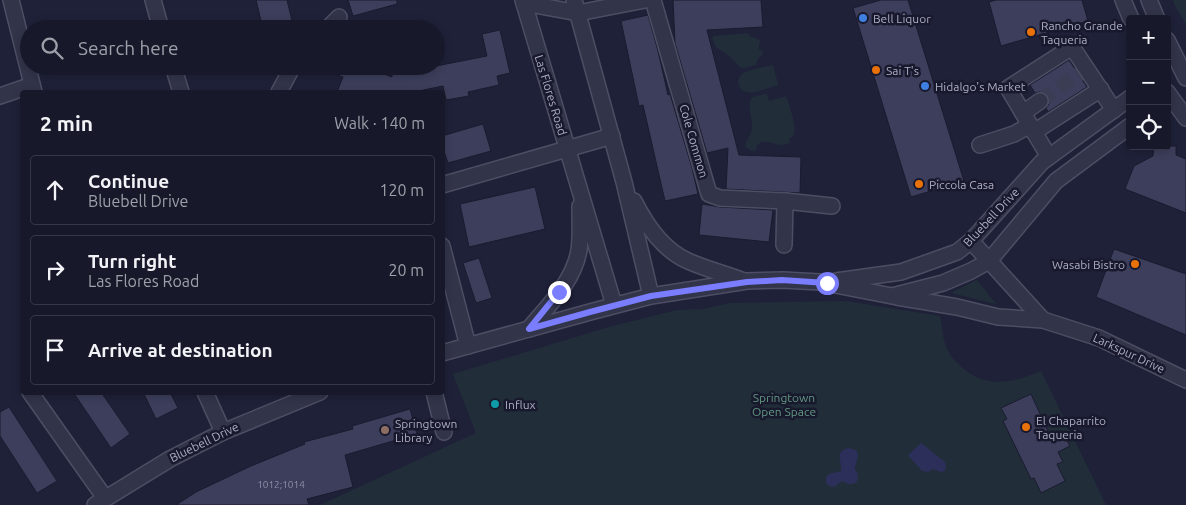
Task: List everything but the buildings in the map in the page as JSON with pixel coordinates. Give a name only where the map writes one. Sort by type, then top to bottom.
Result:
[{"type":"street","points":[[11,0],[20,36]]},
{"type":"street","points":[[153,0],[159,20]]},
{"type":"street","points":[[523,2],[576,7],[645,0]]},
{"type":"street","name":"Cole Common","points":[[653,0],[709,194],[720,198],[785,201]]},
{"type":"street","points":[[1123,0],[1129,15]]},
{"type":"street","points":[[1149,0],[1155,15]]},
{"type":"street","name":"Las Flores Road","points":[[523,2],[614,305]]},
{"type":"street","points":[[576,7],[624,182],[651,296]]},
{"type":"street","points":[[335,20],[339,16]]},
{"type":"street","points":[[1049,157],[1008,88],[1072,47],[1084,70],[1101,89],[1114,110]]},
{"type":"street","points":[[1172,64],[1186,78]]},
{"type":"street","points":[[30,75],[33,89]]},
{"type":"street","points":[[175,75],[179,90]]},
{"type":"street","points":[[280,90],[288,75]]},
{"type":"street","points":[[1171,94],[1186,86]]},
{"type":"street","points":[[980,144],[1014,134],[1029,123],[1101,89]]},
{"type":"street","points":[[0,96],[20,92]]},
{"type":"street","points":[[1171,99],[1186,118]]},
{"type":"street","points":[[1029,123],[1040,101]]},
{"type":"street","name":"Bluebell Drive","points":[[827,283],[901,272],[957,252],[971,241],[1042,162],[1126,101]]},
{"type":"street","name":"Bluebell Drive","points":[[445,352],[651,296],[747,282],[782,280],[827,283],[892,296],[943,283],[989,261],[1056,181],[1126,129]]},
{"type":"street","points":[[445,184],[612,136]]},
{"type":"street","points":[[624,182],[639,211],[654,233],[667,247],[687,261],[747,282]]},
{"type":"street","name":"Las Flores Road","points":[[529,329],[559,292],[574,267],[579,250],[580,190]]},
{"type":"street","points":[[784,245],[785,201],[832,206]]},
{"type":"street","name":"Larkspur Drive","points":[[971,241],[1043,320]]},
{"type":"street","points":[[445,258],[468,346]]},
{"type":"street","name":"Larkspur Drive","points":[[892,296],[956,307],[998,317],[1043,320],[1099,338],[1186,380]]},
{"type":"street","points":[[32,395],[100,502]]},
{"type":"street","points":[[206,395],[222,432]]},
{"type":"street","name":"Bluebell Drive","points":[[100,502],[170,459],[222,432],[313,395]]},
{"type":"street","points":[[435,395],[444,432]]},
{"type":"green space","points":[[1173,0],[1186,0],[1186,24],[1174,4]]},
{"type":"green space","points":[[748,33],[750,36],[760,40],[759,50],[763,51],[763,53],[757,60],[756,65],[744,68],[740,67],[716,47],[712,38],[714,36]]},
{"type":"green space","points":[[773,65],[778,85],[754,92],[747,92],[741,89],[738,83],[742,74]]},
{"type":"green space","points":[[767,94],[769,101],[786,96],[791,110],[794,135],[789,139],[790,143],[781,145],[763,142],[757,146],[755,151],[750,150],[746,145],[752,129],[750,101],[752,97]]},
{"type":"green space","points":[[977,280],[996,304],[951,293]]},
{"type":"green space","name":"Springtown Open Space","points":[[846,301],[940,316],[944,342],[951,355],[965,370],[984,380],[993,382],[1012,381],[1041,371],[1106,505],[320,505],[476,433],[453,374],[609,327],[677,310],[702,309],[731,303]]},
{"type":"water","points":[[921,443],[945,462],[945,471],[941,472],[933,469],[928,472],[922,471],[908,455]]},
{"type":"water","points":[[848,448],[858,453],[855,469],[858,476],[856,483],[850,484],[842,481],[834,487],[829,486],[826,483],[826,477],[829,474],[841,471],[840,455],[843,450]]},
{"type":"tunnel","points":[[1040,101],[1082,72]]},
{"type":"place","name":"Bell Liquor","points":[[863,18]]},
{"type":"place","name":"Rancho Grande Taqueria","points":[[1031,32]]},
{"type":"place","name":"Sai T's","points":[[876,70]]},
{"type":"place","name":"Hidalgo's Market","points":[[925,86]]},
{"type":"place","name":"Piccola Casa","points":[[919,184]]},
{"type":"place","name":"Wasabi Bistro","points":[[1135,264]]},
{"type":"place","name":"Influx","points":[[495,404]]},
{"type":"place","name":"El Chaparrito Taqueria","points":[[1026,427]]},
{"type":"place","name":"Springtown Library","points":[[385,430]]},
{"type":"route","points":[[559,292],[529,329],[651,296],[747,282],[796,280],[827,283]]}]
